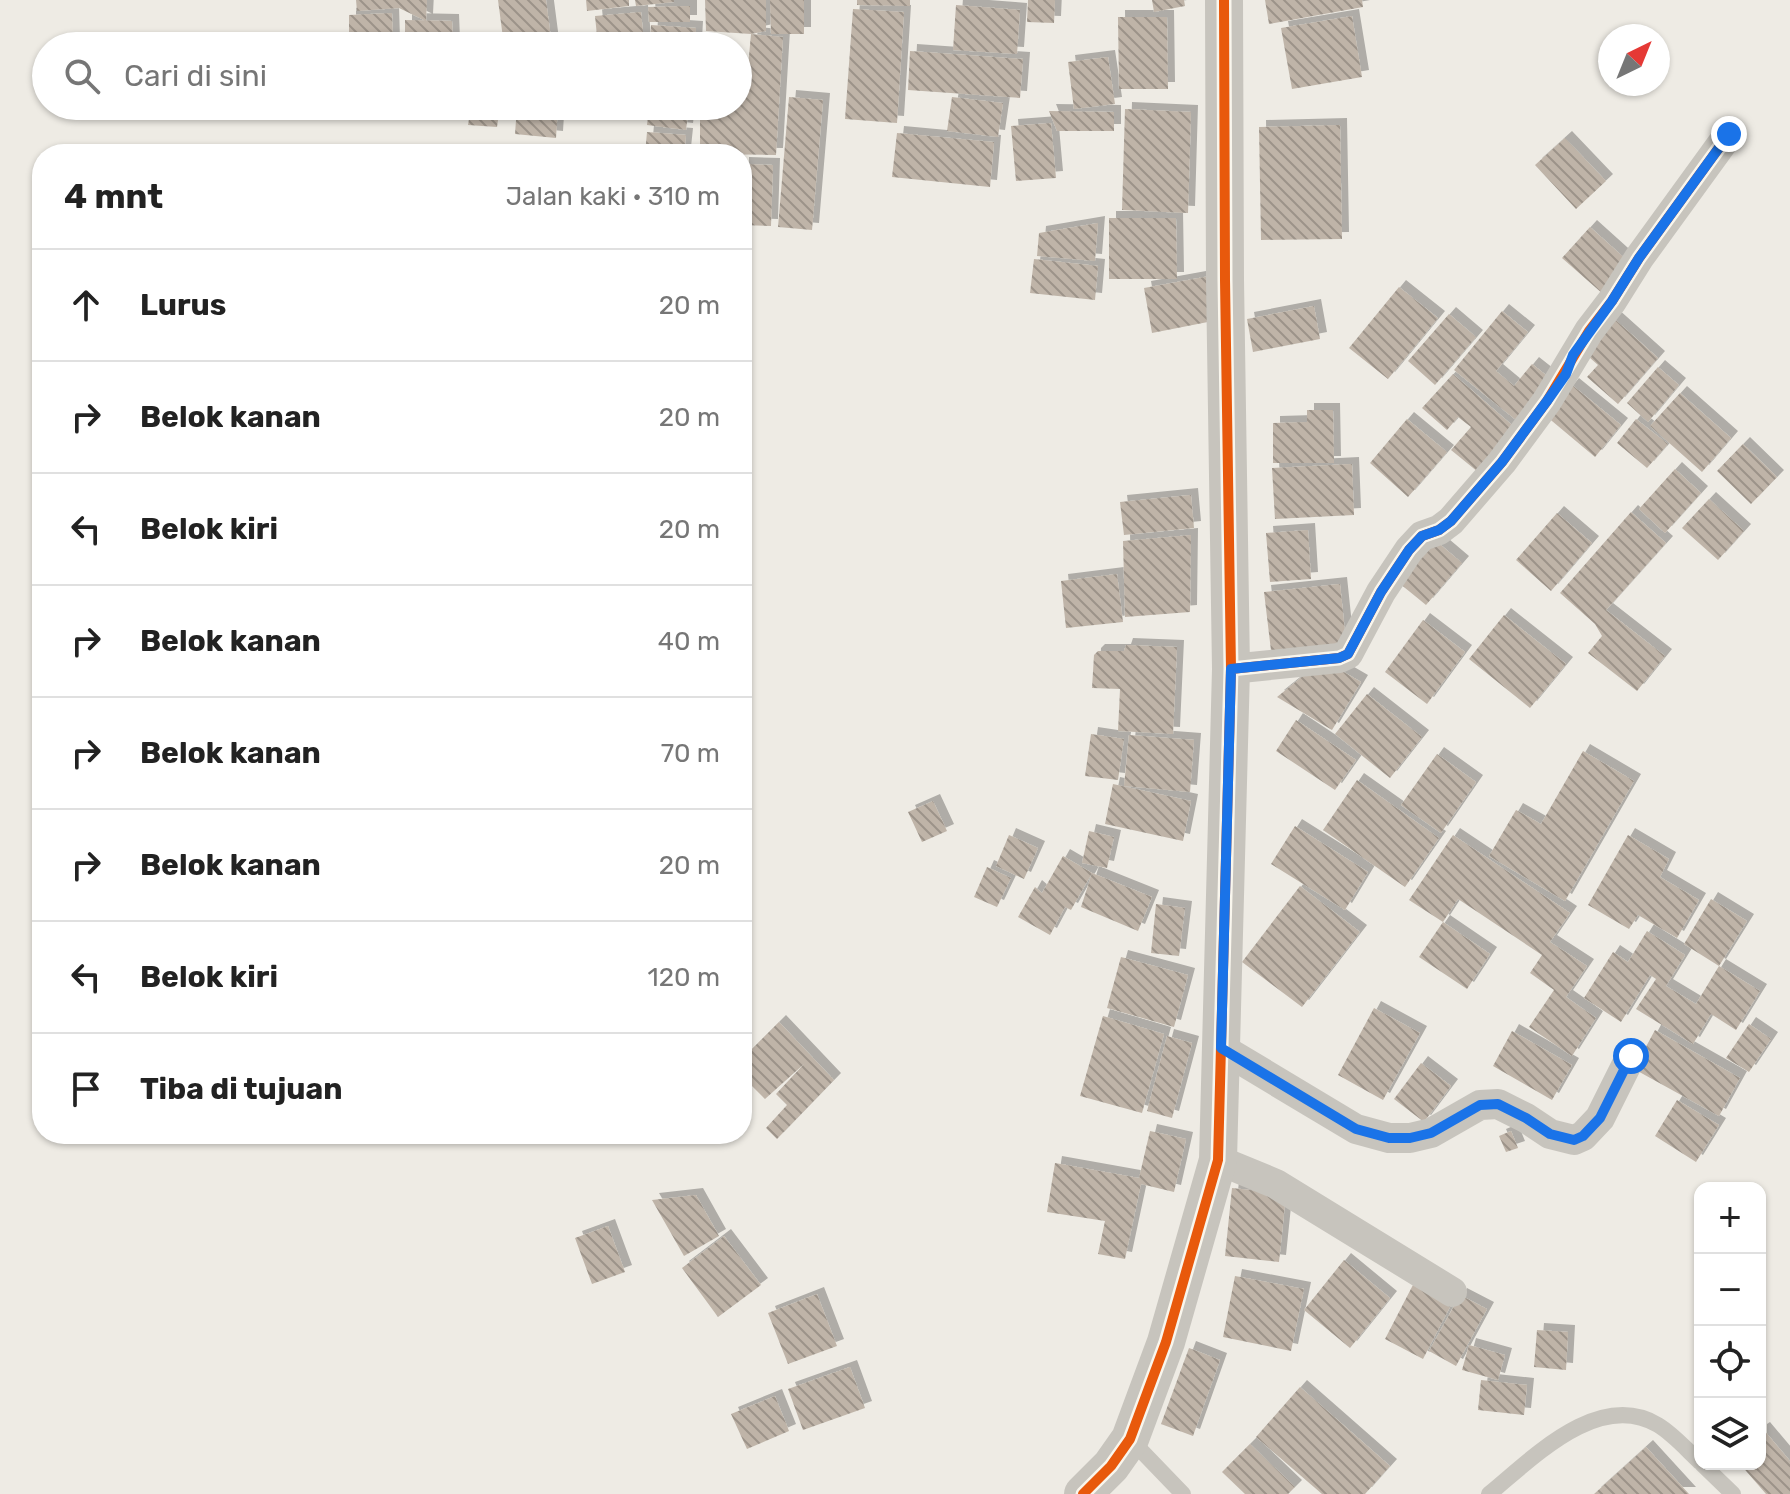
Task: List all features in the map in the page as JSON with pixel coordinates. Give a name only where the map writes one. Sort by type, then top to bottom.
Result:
[{"type":"street","points":[[1083,1494],[1111,1466],[1130,1439],[1166,1342],[1218,1160],[1231,669],[1224,0]]},
{"type":"street","points":[[1231,669],[1339,658],[1348,654],[1381,592],[1409,550],[1422,536],[1439,530],[1451,521],[1502,462],[1554,392],[1581,343],[1639,258],[1729,134]]},
{"type":"street","points":[[1221,1048],[1356,1129],[1389,1138],[1410,1138],[1431,1133],[1480,1105],[1498,1104],[1550,1134],[1574,1140],[1583,1136],[1600,1118],[1631,1056]]},
{"type":"street","points":[[1218,1160],[1276,1184],[1452,1292]]},
{"type":"lane","points":[[1489,1494],[1562,1435],[1588,1421],[1610,1416],[1635,1417],[1657,1424],[1694,1457]]},
{"type":"lane","points":[[1130,1439],[1183,1494]]},
{"type":"lane","points":[[1708,1470],[1733,1494]]},
{"type":"building","points":[[356,0],[427,0],[426,21],[399,8],[357,11]]},
{"type":"building","points":[[498,0],[546,0],[550,32],[502,32]]},
{"type":"building","points":[[586,0],[629,0],[629,6],[587,11]]},
{"type":"building","points":[[635,0],[674,0],[674,2],[636,6]]},
{"type":"building","points":[[705,0],[766,0],[766,31],[752,34],[706,31]]},
{"type":"building","points":[[770,0],[804,0],[804,34],[771,34]]},
{"type":"building","points":[[857,0],[910,0],[910,6],[857,5]]},
{"type":"building","points":[[1028,0],[1055,0],[1054,23],[1027,22]]},
{"type":"building","points":[[1152,0],[1184,0],[1185,6],[1154,12]]},
{"type":"building","points":[[1265,0],[1362,0],[1363,7],[1269,24]]},
{"type":"building","points":[[956,5],[1020,10],[1017,54],[953,50]]},
{"type":"building","points":[[690,6],[690,22],[649,22],[648,7]]},
{"type":"building","points":[[853,9],[904,12],[897,123],[845,119]]},
{"type":"building","points":[[641,12],[643,32],[597,32],[595,16]]},
{"type":"building","points":[[392,13],[393,32],[349,32],[349,15]]},
{"type":"building","points":[[1352,16],[1362,77],[1292,89],[1281,28]]},
{"type":"building","points":[[1118,17],[1167,17],[1168,89],[1119,89]]},
{"type":"building","points":[[405,20],[452,21],[452,32],[405,32]]},
{"type":"building","points":[[651,25],[696,28],[696,32],[651,32]]},
{"type":"building","points":[[752,34],[783,37],[776,155],[752,155],[752,144],[700,144],[700,120],[752,120]]},
{"type":"building","points":[[910,51],[1023,59],[1020,98],[908,90]]},
{"type":"building","points":[[1108,57],[1115,104],[1074,109],[1068,62]]},
{"type":"building","points":[[789,97],[823,100],[812,230],[778,227]]},
{"type":"building","points":[[952,97],[1003,103],[998,137],[947,131]]},
{"type":"building","points":[[1125,109],[1191,112],[1188,213],[1122,210]]},
{"type":"building","points":[[1049,111],[1114,112],[1114,131],[1057,131]]},
{"type":"building","points":[[469,120],[498,120],[497,127],[468,125]]},
{"type":"building","points":[[516,120],[557,120],[556,138],[515,134]]},
{"type":"building","points":[[648,120],[687,120],[686,130],[647,125]]},
{"type":"building","points":[[1051,123],[1056,178],[1016,181],[1011,126]]},
{"type":"building","points":[[1340,125],[1342,239],[1261,240],[1259,127]]},
{"type":"building","points":[[647,132],[686,135],[685,144],[646,144]]},
{"type":"building","points":[[897,133],[994,142],[990,187],[892,177]]},
{"type":"building","points":[[1565,138],[1606,181],[1576,209],[1535,165]]},
{"type":"building","points":[[752,164],[773,165],[771,226],[752,225]]},
{"type":"building","points":[[1109,218],[1176,218],[1177,279],[1109,279]]},
{"type":"building","points":[[1098,223],[1095,261],[1037,256],[1039,233]]},
{"type":"building","points":[[1590,227],[1630,263],[1603,294],[1562,258]]},
{"type":"building","points":[[1034,259],[1098,266],[1095,300],[1030,293]]},
{"type":"building","points":[[1210,276],[1218,320],[1152,333],[1144,288]]},
{"type":"building","points":[[1399,287],[1438,318],[1388,379],[1349,348]]},
{"type":"building","points":[[1314,306],[1320,339],[1253,352],[1247,319]]},
{"type":"building","points":[[1502,311],[1528,332],[1496,371],[1514,386],[1532,364],[1556,383],[1521,424],[1454,370]]},
{"type":"building","points":[[1449,314],[1476,337],[1435,385],[1408,361]]},
{"type":"building","points":[[1610,315],[1658,358],[1618,404],[1587,377],[1598,365],[1580,349]]},
{"type":"building","points":[[1658,367],[1679,385],[1648,422],[1627,403]]},
{"type":"building","points":[[1453,374],[1520,432],[1483,476],[1451,450],[1471,427],[1458,417],[1447,430],[1422,408]]},
{"type":"building","points":[[1572,385],[1621,425],[1595,457],[1546,416]]},
{"type":"building","points":[[1680,393],[1731,438],[1702,472],[1650,426]]},
{"type":"building","points":[[1307,410],[1333,410],[1334,463],[1273,463],[1273,423],[1307,422]]},
{"type":"building","points":[[1407,419],[1447,452],[1408,497],[1370,463]]},
{"type":"building","points":[[1636,419],[1668,444],[1647,468],[1617,443]]},
{"type":"building","points":[[1743,444],[1777,477],[1751,504],[1717,471]]},
{"type":"building","points":[[1352,464],[1354,515],[1275,519],[1272,468]]},
{"type":"building","points":[[1675,469],[1701,493],[1665,533],[1639,509]]},
{"type":"building","points":[[1191,495],[1194,528],[1124,535],[1120,502]]},
{"type":"building","points":[[1709,499],[1744,531],[1718,560],[1682,528]]},
{"type":"building","points":[[1631,512],[1666,543],[1606,610],[1665,656],[1637,691],[1588,653],[1602,636],[1595,624],[1560,593]]},
{"type":"building","points":[[1557,513],[1592,543],[1551,591],[1516,560]]},
{"type":"building","points":[[1308,530],[1311,579],[1270,582],[1266,533]]},
{"type":"building","points":[[1191,535],[1190,612],[1125,617],[1123,541]]},
{"type":"building","points":[[1429,535],[1462,563],[1426,605],[1393,578]]},
{"type":"building","points":[[1117,574],[1123,622],[1066,628],[1061,581]]},
{"type":"building","points":[[1340,584],[1347,651],[1272,659],[1264,592]]},
{"type":"building","points":[[1504,615],[1566,664],[1530,708],[1469,659]]},
{"type":"building","points":[[1423,620],[1465,652],[1427,704],[1385,672]]},
{"type":"building","points":[[1126,645],[1177,647],[1173,734],[1118,731],[1120,689],[1092,688],[1094,655],[1098,651],[1124,651]]},
{"type":"building","points":[[1323,660],[1361,682],[1332,730],[1277,697]]},
{"type":"building","points":[[1367,694],[1422,737],[1390,778],[1335,734]]},
{"type":"building","points":[[1296,720],[1356,760],[1335,790],[1276,751]]},
{"type":"building","points":[[1091,734],[1124,739],[1118,780],[1085,776]]},
{"type":"building","points":[[1129,735],[1194,740],[1190,792],[1124,786]]},
{"type":"building","points":[[1583,751],[1634,781],[1565,901],[1489,856],[1516,810],[1541,824]]},
{"type":"building","points":[[1437,754],[1476,782],[1441,833],[1401,805]]},
{"type":"building","points":[[1357,780],[1439,838],[1405,887],[1323,830]]},
{"type":"building","points":[[1113,784],[1191,801],[1183,841],[1105,824]]},
{"type":"building","points":[[933,801],[947,831],[922,842],[908,812]]},
{"type":"building","points":[[1295,826],[1368,872],[1345,910],[1271,864]]},
{"type":"building","points":[[1089,831],[1114,837],[1107,868],[1082,863]]},
{"type":"building","points":[[1009,835],[1038,848],[1024,879],[996,866]]},
{"type":"building","points":[[1453,835],[1570,913],[1550,942],[1587,966],[1566,997],[1596,1018],[1572,1056],[1529,1027],[1554,990],[1530,973],[1542,955],[1458,899],[1443,922],[1409,900]]},
{"type":"building","points":[[1628,835],[1669,859],[1660,877],[1699,900],[1677,938],[1638,915],[1629,929],[1588,905]]},
{"type":"building","points":[[1063,856],[1092,873],[1071,910],[1065,907],[1050,935],[1018,917],[1035,887],[1042,893]]},
{"type":"building","points":[[987,867],[1011,878],[997,907],[974,897]]},
{"type":"building","points":[[1092,873],[1152,897],[1138,931],[1081,907]]},
{"type":"building","points":[[1300,886],[1360,932],[1302,1007],[1242,962]]},
{"type":"building","points":[[1711,899],[1747,921],[1719,966],[1684,944]]},
{"type":"building","points":[[1156,904],[1185,908],[1179,956],[1151,953]]},
{"type":"building","points":[[1443,922],[1490,954],[1467,989],[1419,957]]},
{"type":"building","points":[[1647,931],[1685,955],[1666,986],[1696,1004],[1719,966],[1760,991],[1736,1030],[1711,1014],[1693,1044],[1636,1009],[1656,979],[1650,975],[1621,1022],[1584,998],[1613,952],[1628,962]]},
{"type":"building","points":[[1121,957],[1188,975],[1174,1027],[1107,1008]]},
{"type":"building","points":[[1374,1008],[1420,1033],[1383,1100],[1338,1075]]},
{"type":"building","points":[[1103,1016],[1164,1034],[1142,1113],[1080,1096]]},
{"type":"building","points":[[779,1022],[834,1080],[777,1139],[766,1128],[787,1105],[776,1094],[804,1064],[765,1099],[752,1086],[752,1049]]},
{"type":"building","points":[[1749,1024],[1771,1039],[1749,1072],[1726,1058]]},
{"type":"building","points":[[1655,1030],[1740,1078],[1719,1116],[1634,1069]]},
{"type":"building","points":[[1512,1031],[1572,1065],[1552,1100],[1493,1066]]},
{"type":"building","points":[[1167,1036],[1192,1043],[1172,1118],[1147,1111]]},
{"type":"building","points":[[1421,1063],[1451,1086],[1424,1122],[1394,1099]]},
{"type":"building","points":[[1677,1100],[1719,1125],[1696,1162],[1655,1136]]},
{"type":"building","points":[[1150,1131],[1186,1139],[1174,1192],[1141,1184],[1125,1259],[1098,1254],[1105,1221],[1047,1212],[1055,1163],[1139,1178]]},
{"type":"building","points":[[1511,1131],[1518,1148],[1506,1152],[1499,1136]]},
{"type":"building","points":[[1232,1188],[1286,1194],[1279,1262],[1225,1256]]},
{"type":"building","points":[[696,1195],[719,1236],[684,1256],[652,1200]]},
{"type":"building","points":[[608,1226],[625,1272],[592,1284],[575,1238]]},
{"type":"building","points":[[724,1236],[761,1285],[718,1317],[682,1268]]},
{"type":"building","points":[[1344,1260],[1390,1298],[1350,1348],[1304,1310]]},
{"type":"building","points":[[1235,1276],[1304,1289],[1291,1351],[1223,1337]]},
{"type":"building","points":[[1415,1281],[1453,1301],[1423,1359],[1385,1339]]},
{"type":"building","points":[[817,1294],[837,1346],[788,1364],[768,1313]]},
{"type":"building","points":[[1460,1295],[1487,1309],[1456,1366],[1429,1351]]},
{"type":"building","points":[[1537,1330],[1568,1332],[1566,1370],[1534,1367]]},
{"type":"building","points":[[1469,1345],[1505,1355],[1498,1380],[1462,1370]]},
{"type":"building","points":[[1189,1348],[1220,1360],[1193,1436],[1161,1424]]},
{"type":"building","points":[[850,1367],[865,1408],[803,1430],[788,1389]]},
{"type":"building","points":[[1481,1380],[1527,1385],[1524,1415],[1478,1410]]},
{"type":"building","points":[[1300,1387],[1390,1466],[1365,1494],[1322,1494],[1256,1437]]},
{"type":"building","points":[[775,1396],[789,1431],[747,1449],[731,1414]]},
{"type":"building","points":[[1766,1433],[1790,1461],[1790,1494],[1766,1494],[1745,1470],[1766,1470]]},
{"type":"building","points":[[1250,1444],[1295,1487],[1288,1494],[1245,1494],[1222,1472]]},
{"type":"building","points":[[1646,1447],[1689,1494],[1594,1494]]},
{"type":"cycle path","points":[[1083,1494],[1111,1466],[1130,1439],[1166,1342],[1218,1160],[1231,669],[1224,0]]},
{"type":"cycle path","points":[[1231,669],[1339,658],[1348,654],[1381,592],[1409,550],[1422,536],[1439,530],[1451,521],[1502,462],[1547,401],[1589,331],[1639,258],[1729,134]]},
{"type":"route","points":[[1631,1056],[1600,1118],[1583,1136],[1574,1140],[1558,1138],[1498,1104],[1480,1105],[1431,1133],[1410,1138],[1389,1138],[1356,1129],[1221,1048],[1231,669],[1339,658],[1354,648],[1381,592],[1409,550],[1422,536],[1439,530],[1451,521],[1502,462],[1566,374],[1573,355],[1639,258],[1729,134]]}]
